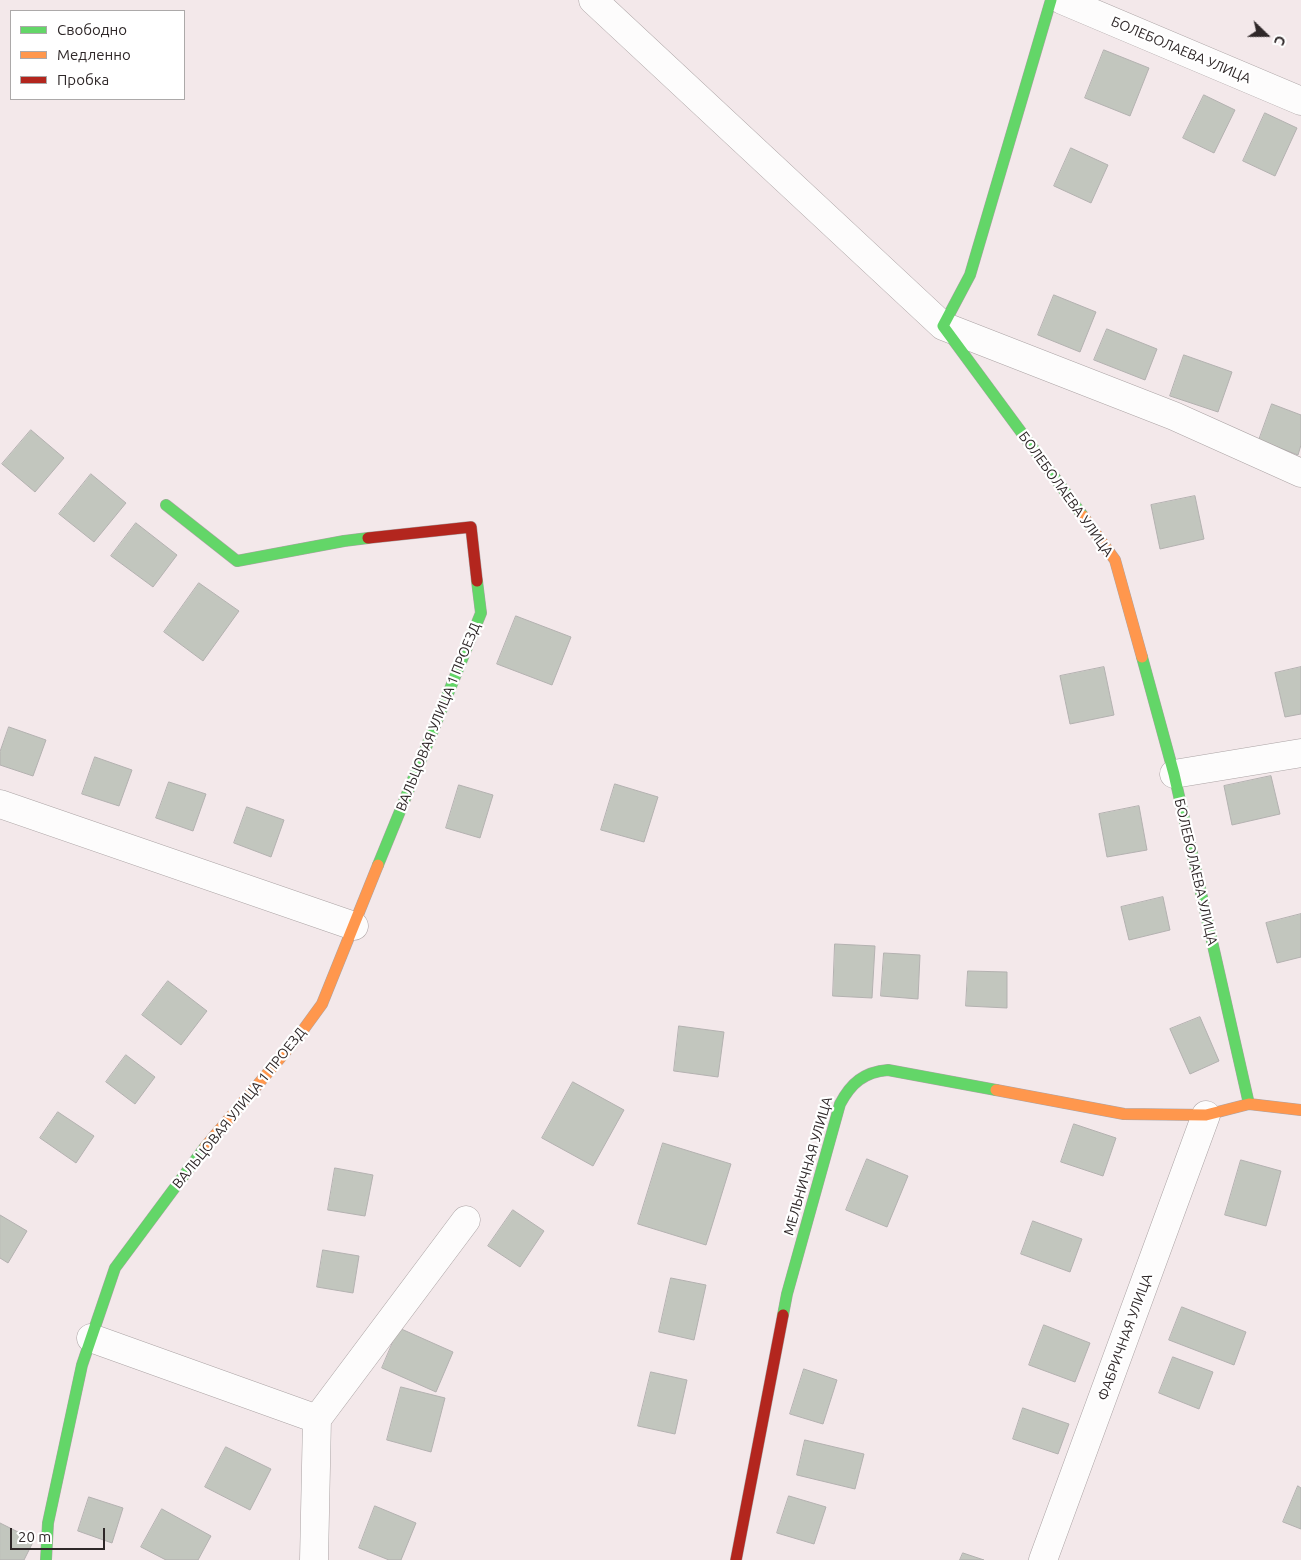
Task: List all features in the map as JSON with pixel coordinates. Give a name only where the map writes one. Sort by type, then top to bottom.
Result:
[{"type":"street","points":[[593,0],[943,326],[1174,416],[1301,473]]},
{"type":"street","points":[[943,326],[970,275],[1051,0]]},
{"type":"street","name":"БОЛЕБОЛАЕВА УЛИЦА","points":[[1062,0],[1301,101]]},
{"type":"street","name":"БОЛЕБОЛАЕВА УЛИЦА","points":[[943,326],[1115,560],[1174,774],[1249,1104]]},
{"type":"street","name":"ВАЛЬЦОВАЯ УЛИЦА 1 ПРОЕЗД","points":[[46,1560],[48,1523],[82,1365],[115,1268],[212,1137],[298,1037],[322,1004],[481,613],[471,527],[344,541],[236,561],[166,505]]},
{"type":"street","points":[[1174,774],[1301,753]]},
{"type":"street","points":[[0,804],[354,926]]},
{"type":"street","name":"МЕЛЬНИЧНАЯ УЛИЦА","points":[[736,1560],[787,1294],[840,1104],[847,1089],[859,1078],[874,1070],[888,1070],[1124,1114],[1206,1115],[1249,1104],[1301,1110]]},
{"type":"street","name":"ФАБРИЧНАЯ УЛИЦА","points":[[1043,1560],[1206,1115]]},
{"type":"street","points":[[314,1560],[317,1419],[466,1220]]},
{"type":"street","points":[[91,1338],[317,1419]]},
{"type":"building","points":[[1104,50],[1149,68],[1130,116],[1085,98]]},
{"type":"building","points":[[1204,95],[1235,110],[1214,153],[1183,138]]},
{"type":"building","points":[[1265,113],[1297,128],[1275,176],[1243,161]]},
{"type":"building","points":[[1071,148],[1108,165],[1091,203],[1054,186]]},
{"type":"building","points":[[1054,295],[1096,312],[1080,352],[1038,335]]},
{"type":"building","points":[[1107,329],[1157,349],[1145,380],[1094,360]]},
{"type":"building","points":[[1184,355],[1232,372],[1218,412],[1170,396]]},
{"type":"building","points":[[1272,404],[1301,415],[1301,445],[1298,455],[1259,440]]},
{"type":"building","points":[[31,430],[64,458],[35,492],[2,464]]},
{"type":"building","points":[[91,474],[126,503],[94,542],[59,514]]},
{"type":"building","points":[[1195,496],[1204,539],[1160,549],[1151,505]]},
{"type":"building","points":[[136,523],[177,555],[153,587],[111,556]]},
{"type":"building","points":[[199,583],[239,611],[203,661],[164,632]]},
{"type":"building","points":[[516,616],[571,637],[552,685],[497,664]]},
{"type":"building","points":[[1104,667],[1114,715],[1070,724],[1060,676]]},
{"type":"building","points":[[1301,667],[1301,714],[1285,717],[1275,673]]},
{"type":"building","points":[[9,727],[46,740],[33,776],[0,765],[0,752]]},
{"type":"building","points":[[95,757],[132,770],[119,806],[82,794]]},
{"type":"building","points":[[1271,776],[1280,814],[1232,825],[1224,786]]},
{"type":"building","points":[[169,782],[206,794],[193,831],[156,818]]},
{"type":"building","points":[[615,784],[658,797],[644,842],[601,830]]},
{"type":"building","points":[[459,785],[493,795],[480,838],[446,828]]},
{"type":"building","points":[[1139,806],[1147,850],[1107,857],[1099,814]]},
{"type":"building","points":[[247,807],[284,820],[271,857],[234,843]]},
{"type":"building","points":[[1163,897],[1170,930],[1129,940],[1121,907]]},
{"type":"building","points":[[1301,914],[1301,957],[1277,963],[1266,923]]},
{"type":"building","points":[[835,944],[875,946],[872,998],[833,996]]},
{"type":"building","points":[[884,953],[920,955],[918,999],[881,996]]},
{"type":"building","points":[[968,971],[1007,972],[1007,1008],[966,1006]]},
{"type":"building","points":[[168,981],[207,1011],[181,1045],[142,1015]]},
{"type":"building","points":[[1200,1017],[1219,1061],[1190,1074],[1170,1029]]},
{"type":"building","points":[[679,1026],[724,1032],[718,1077],[674,1071]]},
{"type":"building","points":[[126,1055],[155,1077],[135,1104],[106,1082]]},
{"type":"building","points":[[573,1082],[624,1110],[593,1166],[542,1138]]},
{"type":"building","points":[[58,1112],[94,1136],[76,1163],[40,1138]]},
{"type":"building","points":[[1074,1124],[1116,1138],[1103,1176],[1061,1162]]},
{"type":"building","points":[[663,1143],[731,1164],[706,1245],[638,1224]]},
{"type":"building","points":[[867,1159],[908,1176],[887,1227],[846,1210]]},
{"type":"building","points":[[1241,1160],[1281,1171],[1266,1226],[1225,1215]]},
{"type":"building","points":[[335,1168],[373,1175],[365,1216],[328,1210]]},
{"type":"building","points":[[513,1210],[544,1231],[520,1267],[488,1246]]},
{"type":"building","points":[[0,1215],[27,1231],[8,1263],[0,1258]]},
{"type":"building","points":[[1033,1221],[1082,1239],[1070,1272],[1021,1254]]},
{"type":"building","points":[[323,1250],[359,1256],[353,1293],[317,1287]]},
{"type":"building","points":[[671,1278],[706,1285],[694,1340],[659,1332]]},
{"type":"building","points":[[1182,1307],[1246,1332],[1234,1365],[1169,1340]]},
{"type":"building","points":[[1044,1325],[1090,1343],[1075,1382],[1029,1365]]},
{"type":"building","points":[[399,1328],[453,1352],[436,1392],[382,1368]]},
{"type":"building","points":[[1173,1357],[1213,1372],[1199,1409],[1159,1393]]},
{"type":"building","points":[[804,1369],[837,1380],[823,1424],[790,1414]]},
{"type":"building","points":[[651,1372],[687,1380],[675,1434],[638,1426]]},
{"type":"building","points":[[401,1387],[445,1398],[431,1452],[387,1440]]},
{"type":"building","points":[[1023,1408],[1069,1424],[1058,1454],[1013,1439]]},
{"type":"building","points":[[805,1440],[864,1454],[855,1489],[797,1475]]},
{"type":"building","points":[[226,1447],[271,1469],[250,1510],[205,1487]]},
{"type":"building","points":[[1298,1486],[1301,1488],[1301,1529],[1283,1522]]},
{"type":"building","points":[[789,1496],[826,1507],[814,1544],[777,1533]]},
{"type":"building","points":[[89,1497],[123,1508],[112,1543],[78,1531]]},
{"type":"building","points":[[375,1506],[416,1523],[401,1560],[389,1560],[359,1548]]},
{"type":"building","points":[[162,1509],[211,1536],[198,1560],[166,1560],[141,1547]]},
{"type":"building","points":[[0,1523],[34,1540],[24,1560],[0,1560]]},
{"type":"building","points":[[963,1553],[984,1560],[960,1560]]},
{"type":"traffic: fast","points":[[1051,0],[970,275],[943,326],[1083,516]]},
{"type":"traffic: fast","points":[[166,505],[237,561],[368,538]]},
{"type":"traffic: fast","points":[[378,865],[481,613],[477,581]]},
{"type":"traffic: fast","points":[[1142,657],[1174,774],[1249,1104]]},
{"type":"traffic: fast","points":[[783,1315],[787,1294],[840,1104],[849,1090],[865,1076],[888,1070],[996,1090]]},
{"type":"traffic: fast","points":[[46,1560],[48,1523],[82,1365],[115,1268],[205,1147]]},
{"type":"traffic: slow","points":[[1083,516],[1115,560],[1142,657]]},
{"type":"traffic: slow","points":[[205,1147],[298,1037],[322,1004],[378,865]]},
{"type":"traffic: slow","points":[[996,1090],[1124,1114],[1206,1115],[1249,1104],[1301,1110]]},
{"type":"traffic: jam","points":[[368,538],[471,527],[477,581]]},
{"type":"traffic: jam","points":[[736,1560],[783,1315]]}]
